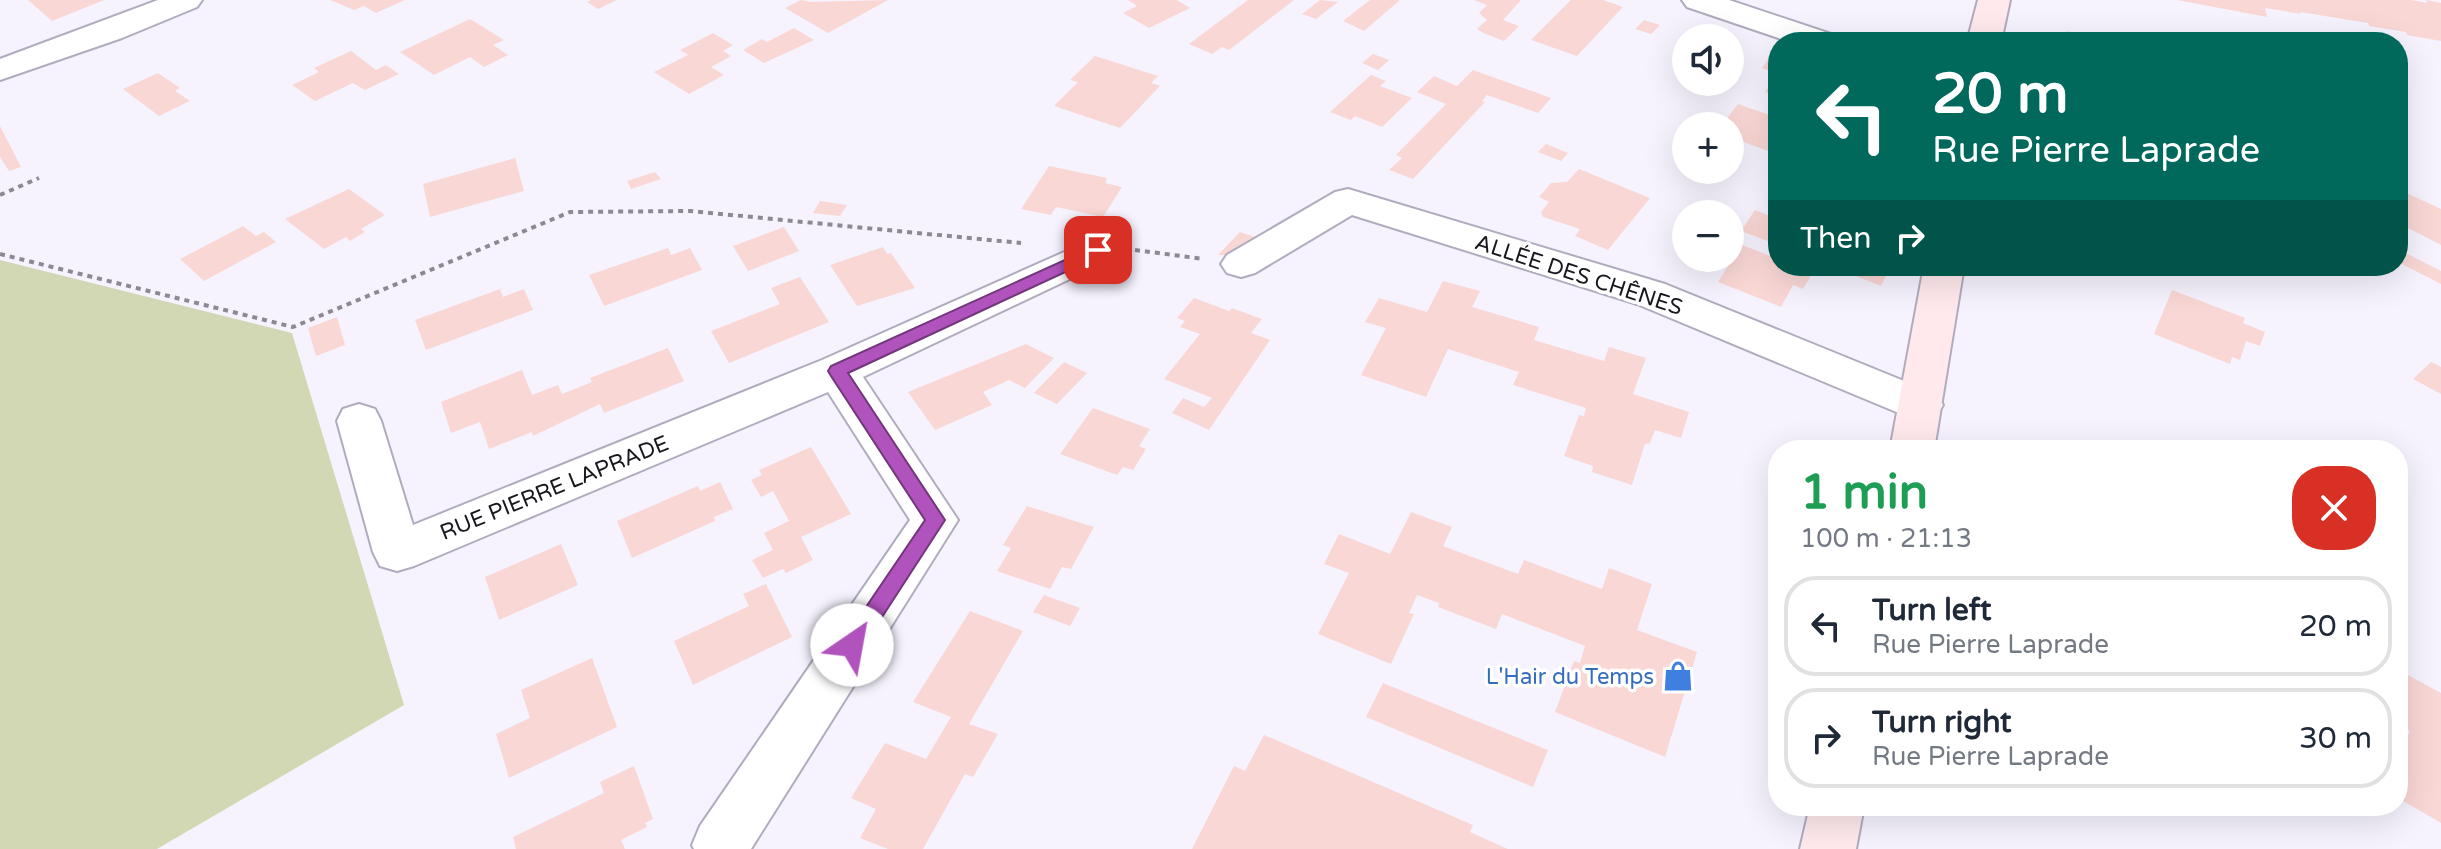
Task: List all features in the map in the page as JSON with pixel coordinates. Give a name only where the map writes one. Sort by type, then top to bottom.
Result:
[{"type":"street","points":[[0,70],[186,0]]},
{"type":"street","points":[[1698,0],[1792,32]]},
{"type":"street","points":[[1986,32],[1994,0]]},
{"type":"street","name":"ALLÉE DES CHÊNES","points":[[1241,264],[1348,201],[1651,294],[1921,405]]},
{"type":"street","name":"RUE PIERRE LAPRADE","points":[[359,421],[397,552],[837,371],[1098,250]]},
{"type":"street","points":[[1914,440],[1942,276]]},
{"type":"street","points":[[723,849],[720,845],[935,520],[837,371]]},
{"type":"street","points":[[1828,849],[1835,816]]},
{"type":"path","points":[[0,195],[39,178]]},
{"type":"path","points":[[0,254],[293,327],[570,212],[690,211],[1098,250],[1117,247],[1241,264]]},
{"type":"green space","points":[[0,260],[292,333],[404,705],[157,849],[0,849]]},
{"type":"building","points":[[28,0],[104,0],[52,21]]},
{"type":"building","points":[[330,0],[405,0],[376,13],[364,6],[354,10]]},
{"type":"building","points":[[617,0],[598,9],[587,2]]},
{"type":"building","points":[[801,0],[888,0],[828,33],[785,8]]},
{"type":"building","points":[[1128,0],[1177,0],[1190,8],[1149,28],[1123,13],[1137,6]]},
{"type":"building","points":[[1248,0],[1294,0],[1229,50],[1222,47],[1212,54],[1189,44]]},
{"type":"building","points":[[1320,0],[1338,2],[1316,19],[1302,14]]},
{"type":"building","points":[[1370,0],[1400,0],[1364,31],[1343,21]]},
{"type":"building","points":[[1474,0],[1521,0],[1503,20],[1519,26],[1504,41],[1483,33],[1477,29],[1487,20],[1479,13],[1487,5]]},
{"type":"building","points":[[1571,0],[1603,0],[1623,7],[1577,56],[1531,40]]},
{"type":"building","points":[[2177,0],[2411,0],[2427,3],[2426,0],[2441,3],[2441,41],[2369,26],[2368,23],[2300,12],[2265,8],[2267,17]]},
{"type":"building","points":[[470,19],[504,40],[493,45],[508,55],[484,67],[470,57],[434,75],[400,52]]},
{"type":"building","points":[[1644,20],[1660,25],[1651,34],[1635,29]]},
{"type":"building","points":[[794,28],[814,40],[764,63],[743,50],[762,39],[767,42]]},
{"type":"building","points":[[713,33],[733,45],[723,51],[731,56],[711,67],[724,75],[689,94],[654,72],[688,55],[680,50]]},
{"type":"building","points":[[351,51],[376,70],[386,65],[399,74],[365,90],[353,83],[315,101],[292,85],[319,72],[314,68]]},
{"type":"building","points":[[1373,54],[1389,60],[1378,70],[1362,63]]},
{"type":"building","points":[[1095,56],[1158,76],[1151,83],[1160,86],[1120,128],[1054,106],[1078,82],[1070,80]]},
{"type":"building","points":[[1473,70],[1551,98],[1538,113],[1487,95],[1482,101],[1485,102],[1413,179],[1389,170],[1402,158],[1396,155],[1446,104],[1417,92],[1434,76],[1457,86]]},
{"type":"building","points":[[158,73],[180,88],[175,91],[190,101],[159,116],[123,89]]},
{"type":"building","points":[[1371,75],[1386,81],[1380,86],[1412,98],[1382,127],[1355,116],[1351,120],[1330,112]]},
{"type":"building","points":[[1738,104],[1768,114],[1768,151],[1744,142],[1744,112],[1732,112]]},
{"type":"building","points":[[0,126],[21,167],[9,171],[0,157]]},
{"type":"building","points":[[1546,144],[1568,153],[1561,161],[1538,152]]},
{"type":"building","points":[[515,158],[524,191],[430,217],[423,184]]},
{"type":"building","points":[[1049,166],[1107,178],[1105,183],[1122,187],[1103,217],[1056,207],[1051,215],[1021,209]]},
{"type":"building","points":[[1579,169],[1650,198],[1608,250],[1575,236],[1580,229],[1543,217],[1541,212],[1549,202],[1539,197],[1551,183],[1567,182]]},
{"type":"building","points":[[655,172],[661,179],[631,189],[627,181]]},
{"type":"building","points":[[349,189],[385,215],[361,229],[365,232],[350,241],[346,237],[324,249],[285,219]]},
{"type":"building","points":[[2408,194],[2441,209],[2441,245],[2408,228]]},
{"type":"building","points":[[820,201],[847,205],[840,216],[813,213]]},
{"type":"building","points":[[1755,210],[1768,215],[1768,241],[1744,232],[1744,226]]},
{"type":"building","points":[[243,226],[256,236],[264,232],[276,242],[204,281],[180,259]]},
{"type":"building","points":[[784,227],[799,251],[748,271],[733,246]]},
{"type":"building","points":[[1240,232],[1255,237],[1238,256],[1218,255]]},
{"type":"building","points":[[1744,246],[1768,255],[1768,276],[1811,276],[1803,289],[1793,285],[1781,307],[1718,282],[1724,272],[1744,272]]},
{"type":"building","points":[[883,247],[887,254],[891,253],[915,288],[857,306],[830,265]]},
{"type":"building","points":[[668,248],[671,255],[690,248],[702,270],[604,306],[589,275]]},
{"type":"building","points":[[2408,254],[2441,271],[2441,284],[2408,267]]},
{"type":"building","points":[[1856,276],[1886,276],[1881,286]]},
{"type":"building","points":[[800,277],[829,322],[729,363],[711,331],[780,304],[771,288]]},
{"type":"building","points":[[1443,281],[1480,291],[1472,307],[1539,327],[1534,340],[1604,361],[1609,347],[1646,358],[1633,394],[1689,412],[1681,438],[1655,430],[1650,443],[1645,444],[1632,485],[1592,472],[1593,466],[1564,456],[1579,415],[1584,416],[1586,408],[1513,385],[1519,372],[1448,349],[1426,397],[1361,375],[1386,328],[1365,322],[1379,298],[1427,312]]},
{"type":"building","points":[[500,289],[503,297],[524,289],[533,310],[426,350],[415,320]]},
{"type":"building","points":[[2172,290],[2245,318],[2243,323],[2265,332],[2260,346],[2246,341],[2240,360],[2232,357],[2230,364],[2154,334]]},
{"type":"building","points":[[1194,298],[1262,319],[1251,333],[1270,340],[1209,430],[1172,413],[1183,398],[1204,407],[1212,398],[1164,379],[1200,334],[1180,327],[1185,321],[1177,318]]},
{"type":"building","points":[[337,317],[345,345],[316,356],[308,328]]},
{"type":"building","points":[[1026,344],[1054,358],[1025,388],[1009,380],[983,392],[992,405],[935,430],[908,392]]},
{"type":"building","points":[[668,348],[684,381],[604,413],[600,404],[533,436],[532,432],[489,449],[480,422],[451,433],[441,402],[522,370],[532,395],[558,385],[562,394],[592,382],[590,378]]},
{"type":"building","points":[[1064,362],[1087,373],[1057,404],[1034,393]]},
{"type":"building","points":[[2431,362],[2441,367],[2441,394],[2413,379]]},
{"type":"building","points":[[1093,408],[1150,429],[1139,446],[1146,449],[1133,470],[1123,467],[1117,475],[1060,454]]},
{"type":"building","points":[[811,447],[851,514],[801,537],[813,560],[786,573],[783,569],[763,578],[752,560],[773,550],[764,533],[789,521],[773,491],[761,497],[751,480],[762,475],[759,470]]},
{"type":"building","points":[[720,482],[733,509],[714,517],[715,521],[632,558],[617,521],[698,486],[700,491]]},
{"type":"building","points":[[1027,506],[1094,527],[1071,569],[1062,567],[1050,589],[997,571],[1011,548],[1003,545]]},
{"type":"building","points":[[1411,512],[1452,527],[1443,546],[1518,574],[1524,560],[1602,589],[1609,568],[1652,584],[1637,630],[1697,652],[1665,757],[1555,712],[1574,661],[1580,663],[1585,646],[1502,614],[1496,629],[1438,607],[1439,603],[1417,595],[1409,613],[1414,614],[1391,664],[1318,634],[1349,573],[1324,564],[1339,534],[1390,554]]},
{"type":"building","points":[[561,544],[578,585],[499,620],[485,577]]},
{"type":"building","points":[[766,584],[792,637],[693,685],[674,641],[749,606],[743,594]]},
{"type":"building","points":[[1044,595],[1080,608],[1070,626],[1033,612]]},
{"type":"building","points":[[970,611],[1023,631],[969,724],[998,734],[973,777],[965,774],[923,849],[888,849],[860,838],[876,809],[851,798],[885,743],[926,759],[951,717],[913,702]]},
{"type":"building","points":[[592,658],[617,727],[509,778],[496,734],[530,718],[521,690]]},
{"type":"building","points":[[2408,675],[2441,693],[2441,823],[2408,804]]},
{"type":"building","points":[[1383,683],[1548,750],[1533,787],[1366,717]]},
{"type":"building","points":[[1264,735],[1473,825],[1470,832],[1508,849],[1192,849],[1234,766],[1245,771]]},
{"type":"building","points":[[634,766],[653,819],[645,823],[647,827],[621,840],[625,849],[516,849],[513,837],[604,793],[600,782]]},
{"type":"place","name":"L'Hair du Temps","points":[[1678,676]]},
{"type":"route","points":[[852,645],[935,520],[837,371],[1098,250]]}]
